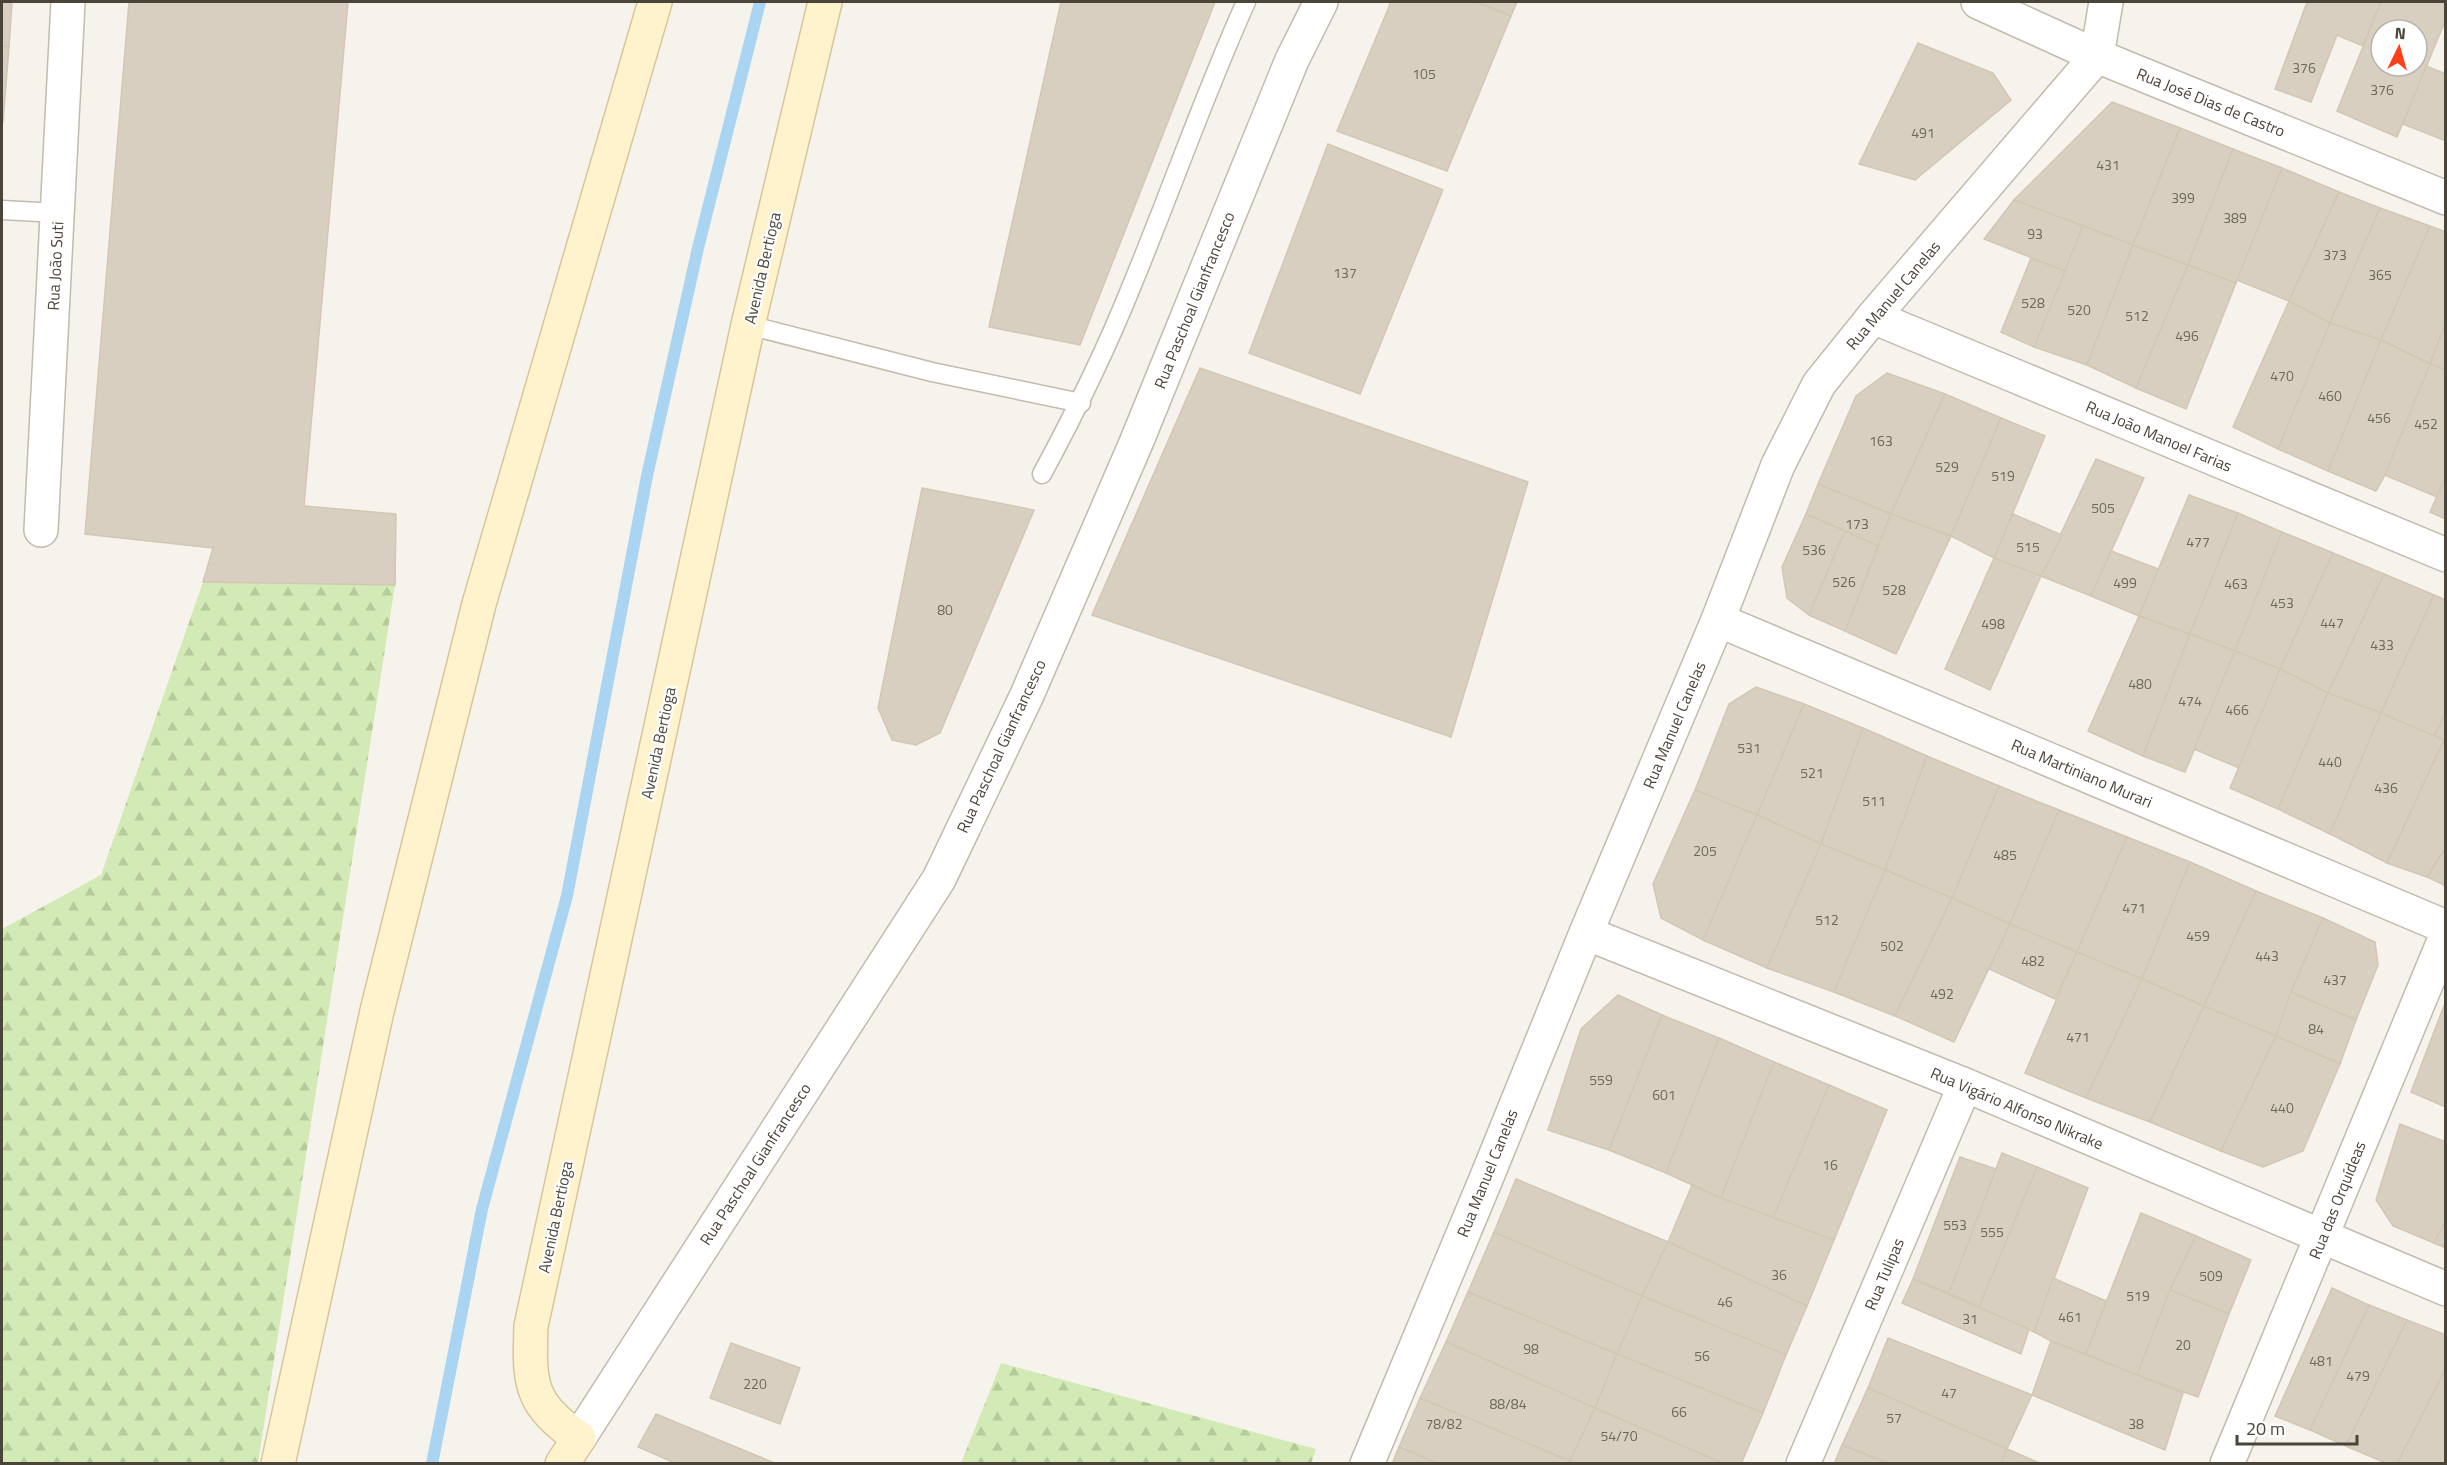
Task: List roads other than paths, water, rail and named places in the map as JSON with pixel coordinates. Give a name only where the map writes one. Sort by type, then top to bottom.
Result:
[{"type":"street","name":"Rua João Suti","points":[[42,530],[68,2]]},
{"type":"street","points":[[278,1464],[377,1011],[479,604],[655,2]]},
{"type":"street","name":"Avenida Bertioga","points":[[571,1451],[555,1421],[537,1397],[530,1366],[531,1326],[748,326],[825,2]]},
{"type":"street","name":"Rua Paschoal Gianfrancesco","points":[[571,1451],[939,879],[1031,684],[1136,443],[1292,60],[1321,2]]},
{"type":"street","name":"Rua José Dias de Castro","points":[[1978,2],[2097,56],[2445,198]]},
{"type":"street","points":[[2097,56],[2106,2]]},
{"type":"street","name":"Rua Manuel Canelas","points":[[1366,1464],[1718,620],[1778,465],[1819,384],[1873,316],[2097,56]]},
{"type":"street","name":"Rua João Manoel Farias","points":[[1873,316],[2445,555]]},
{"type":"street","name":"Rua Martiniano Murari","points":[[1718,620],[2445,927]]},
{"type":"street","name":"Rua Vigário Alfonso Nikrake","points":[[1586,933],[1965,1085],[2445,1289]]},
{"type":"street","name":"Rua das Orquídeas","points":[[2227,1464],[2445,936]]},
{"type":"street","name":"Rua Tulipas","points":[[1803,1464],[1965,1085]]},
{"type":"lane","points":[[1042,474],[1081,403],[1132,286],[1226,46],[1246,2]]},
{"type":"lane","points":[[2,210],[58,213]]},
{"type":"lane","points":[[748,326],[932,372],[1081,403]]},
{"type":"waterway","points":[[432,1464],[482,1209],[567,896],[647,476],[698,248],[760,2]]}]
